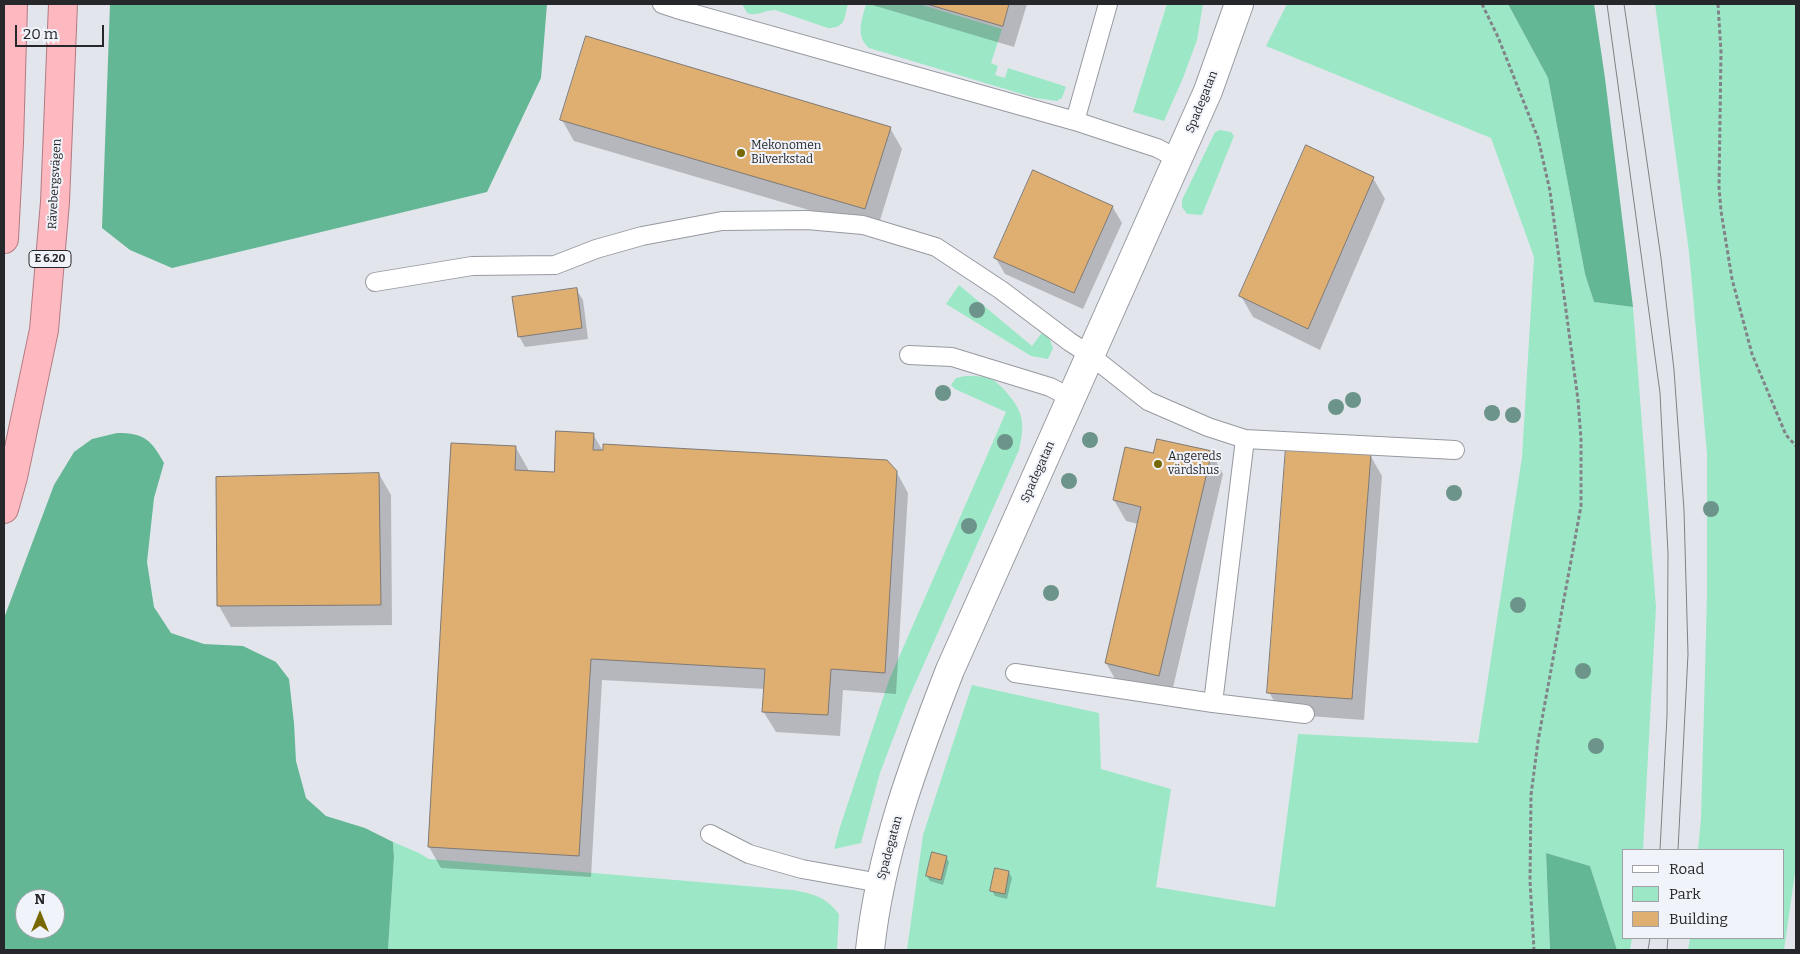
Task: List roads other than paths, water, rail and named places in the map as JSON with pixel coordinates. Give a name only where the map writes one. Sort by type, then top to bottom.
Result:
[{"type":"highway","points":[[4,239],[10,133],[13,4]]},
{"type":"highway","name":"Rävebergsvägen","points":[[4,509],[14,477],[44,330],[55,202],[63,4]]},
{"type":"street","name":"Spadegatan","points":[[870,950],[880,883],[903,798],[924,736],[950,670],[1208,90],[1239,4]]},
{"type":"lane","points":[[662,4],[1075,121],[1157,148],[1178,159]]},
{"type":"lane","points":[[1075,121],[1108,4]]},
{"type":"lane","points":[[375,282],[472,266],[555,266],[596,249],[642,236],[722,221],[807,220],[863,225],[936,247],[1001,290],[1090,355],[1148,401],[1208,427],[1245,439],[1455,450]]},
{"type":"lane","points":[[909,355],[952,357],[1050,387],[1071,398]]},
{"type":"lane","points":[[1213,703],[1245,439]]},
{"type":"lane","points":[[1015,673],[1213,703],[1305,714]]},
{"type":"lane","points":[[710,834],[749,854],[802,869],[880,883]]},
{"type":"tram line","points":[[1607,4],[1660,393],[1668,553],[1667,716],[1660,849]]},
{"type":"tram line","points":[[1624,4],[1661,258],[1674,370],[1684,510],[1688,654],[1678,849]]},
{"type":"tram line","points":[[1648,950],[1650,939]]},
{"type":"tram line","points":[[1667,950],[1668,939]]},
{"type":"place","name":"Mekonomen Bilverkstad","points":[[741,153]]},
{"type":"place","name":"Angereds värdshus","points":[[1158,464]]}]
